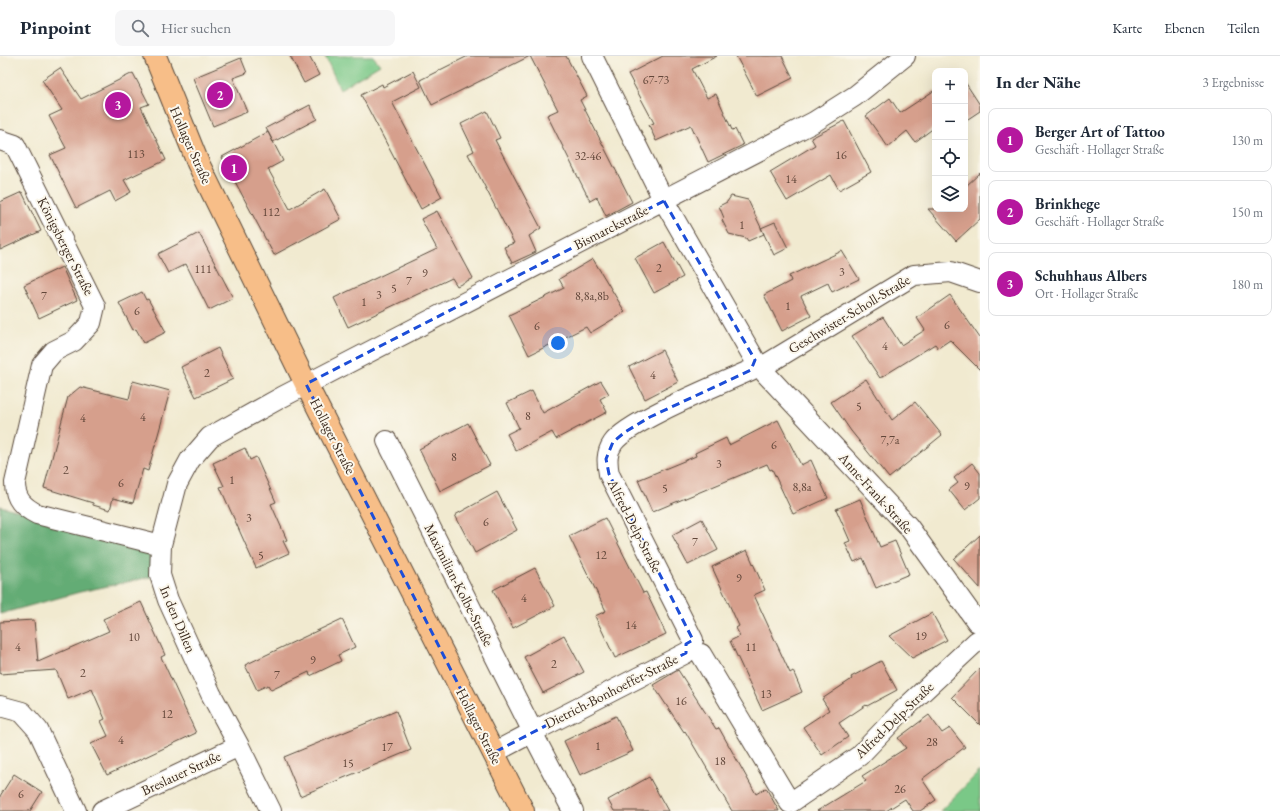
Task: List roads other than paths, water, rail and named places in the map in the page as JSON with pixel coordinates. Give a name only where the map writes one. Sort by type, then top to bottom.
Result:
[{"type":"main road","name":"Hollager Straße","points":[[155,56],[198,163],[306,384],[523,811]]},
{"type":"street","name":"Anne-Frank-Straße","points":[[592,56],[664,201],[759,367],[908,526],[978,631]]},
{"type":"street","name":"Bismarckstraße","points":[[306,384],[664,201],[814,122],[855,96],[905,56]]},
{"type":"street","name":"Königsberger Straße","points":[[0,140],[15,145],[96,306],[91,323],[74,341],[54,351],[42,365],[15,483],[15,494],[25,508],[37,514],[161,545]]},
{"type":"street","name":"Geschwister-Scholl-Straße","points":[[759,367],[914,275],[951,272],[980,282]]},
{"type":"street","name":"Alfred-Delp-Straße","points":[[759,367],[650,417],[614,442],[606,459],[609,474],[693,649],[790,803],[858,756],[978,631]]},
{"type":"street","name":"In den Dillen","points":[[271,811],[211,694],[168,600],[160,575],[161,545],[177,484],[190,460],[210,437],[306,384]]},
{"type":"street","name":"Maximilian-Kolbe-Straße","points":[[387,441],[532,732],[574,811]]},
{"type":"street","name":"Dietrich-Bonhoeffer-Straße","points":[[493,753],[693,649]]},
{"type":"street","points":[[0,706],[22,712],[38,730],[76,811]]},
{"type":"street","name":"Breslauer Straße","points":[[102,811],[239,746]]},
{"type":"place","name":"Brinkhege","points":[[220,95]]},
{"type":"place","name":"Schuhhaus Albers","points":[[118,105]]},
{"type":"place","name":"Berger Art of Tattoo","points":[[234,168]]}]
